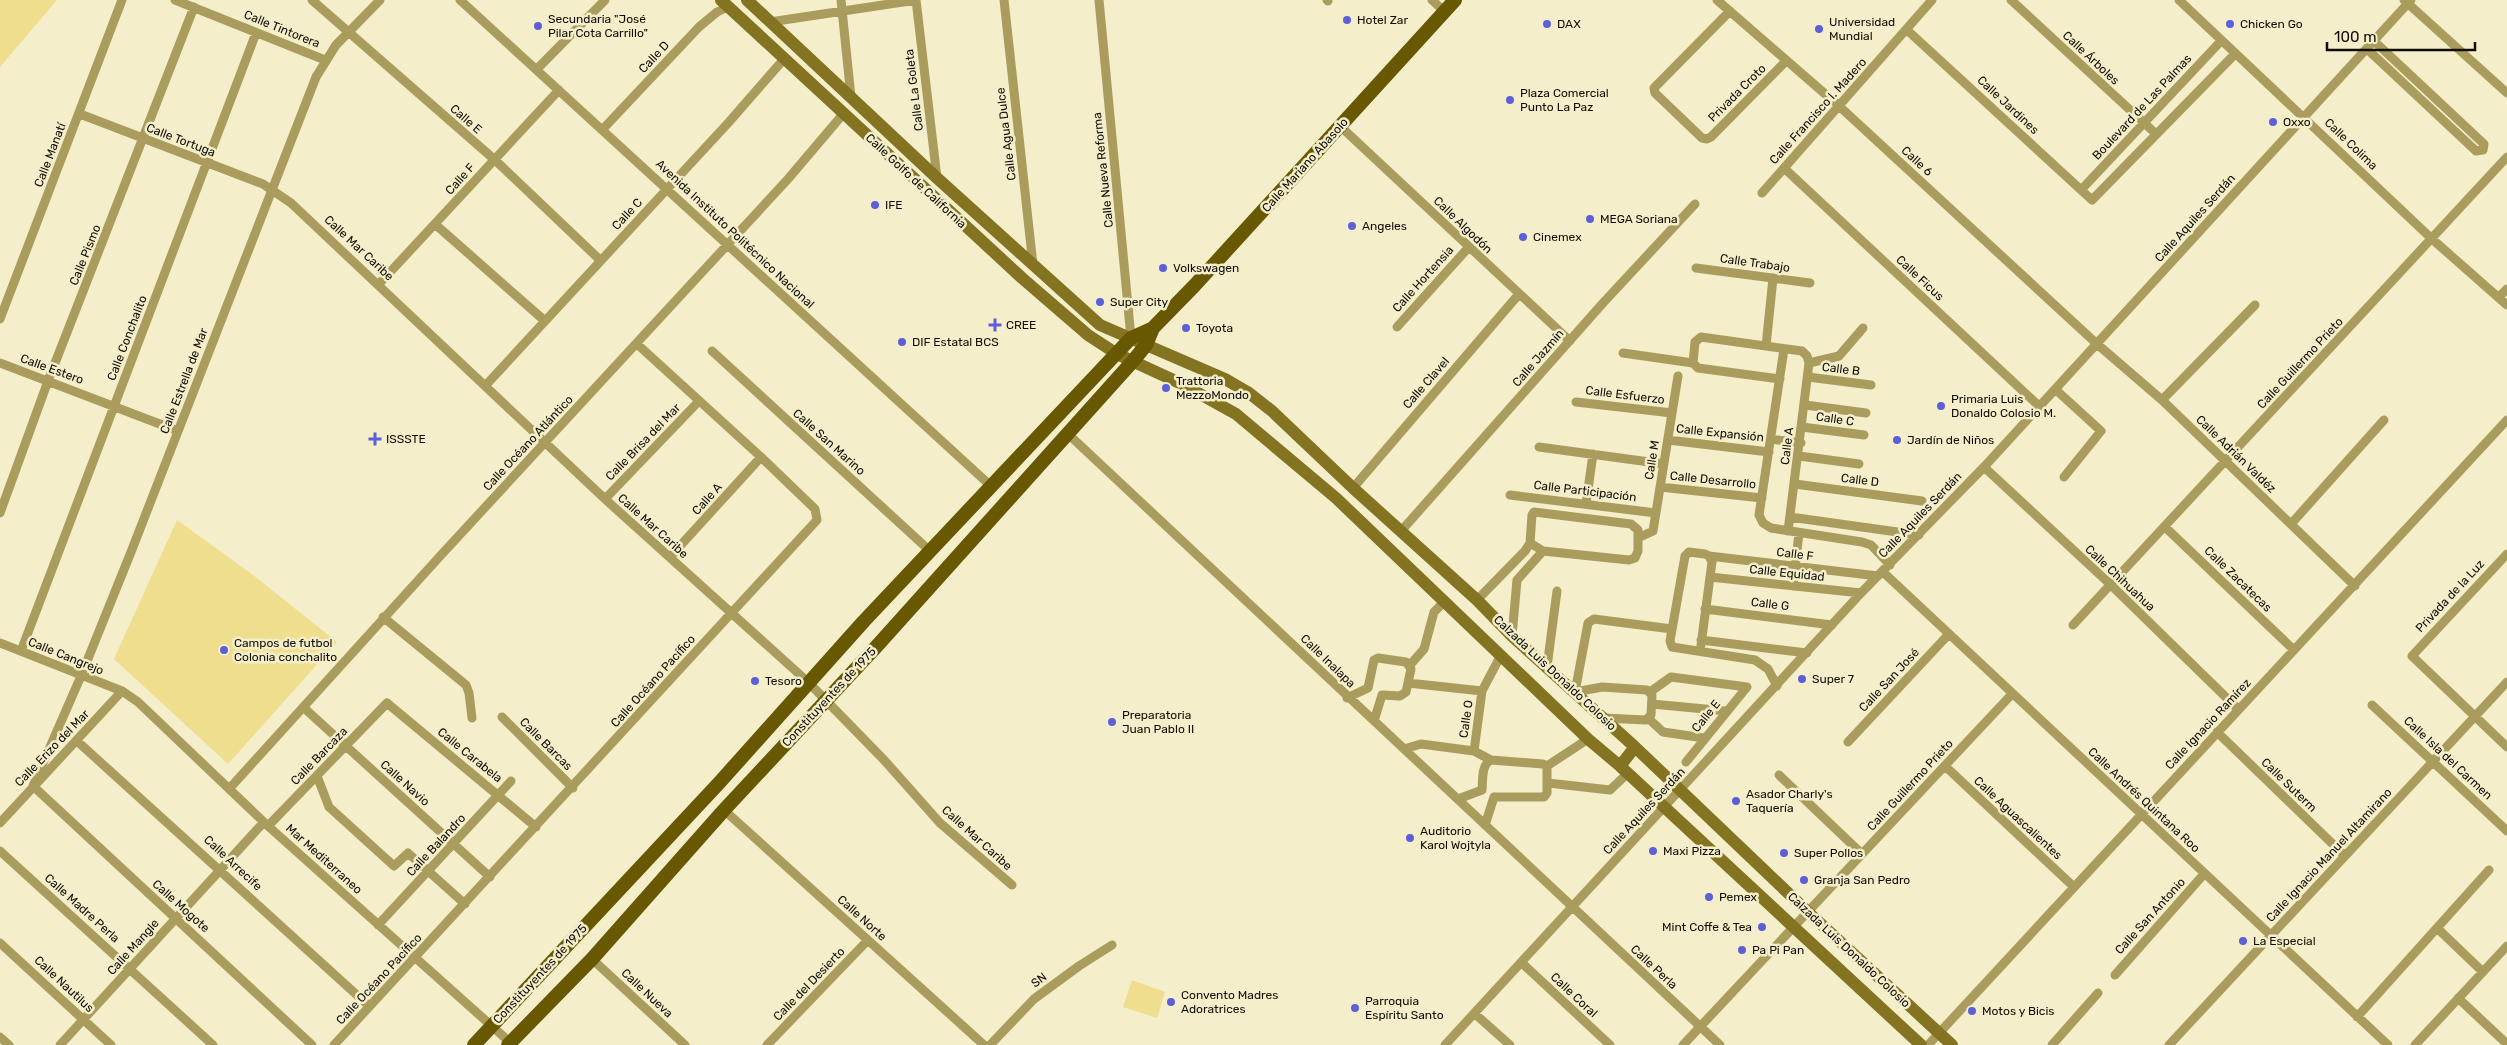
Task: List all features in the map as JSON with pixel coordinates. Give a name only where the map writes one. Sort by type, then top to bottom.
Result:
[{"type":"main road","points":[[725,3],[742,0]]},
{"type":"main road","name":"Calle Golfo de California","points":[[747,0],[937,178],[1100,325],[1132,338]]},
{"type":"main road","name":"Calle Mariano Abasolo","points":[[1153,328],[1455,0]]},
{"type":"main road","name":"Calle Golfo de California","points":[[725,3],[1022,278],[1088,335],[1117,354]]},
{"type":"main road","points":[[844,113],[851,97]]},
{"type":"main road","points":[[930,193],[937,178]]},
{"type":"main road","points":[[1022,278],[1033,265]]},
{"type":"main road","points":[[1132,338],[1153,328]]},
{"type":"main road","name":"Constituyentes de 1975","points":[[510,1044],[592,959],[724,810],[876,647],[1133,361],[1146,345],[1153,328]]},
{"type":"main road","name":"Calzada Luis Donaldo Colosio","points":[[1132,338],[1250,393],[1272,411],[1353,488],[1402,530],[1477,600],[1512,636],[1604,718],[1808,912],[1952,1045]]},
{"type":"main road","name":"Constituyentes de 1975","points":[[474,1045],[719,783],[808,682],[1132,338]]},
{"type":"main road","name":"Calzada Luis Donaldo Colosio","points":[[1117,354],[1182,384],[1236,414],[1336,498],[1588,739],[1624,769],[1921,1045]]},
{"type":"main road","points":[[1336,498],[1353,488]]},
{"type":"main road","points":[[1501,655],[1512,636]]},
{"type":"main road","points":[[1624,769],[1635,747]]},
{"type":"street","name":"Calle Manatí","points":[[0,319],[122,0]]},
{"type":"street","name":"Calle Tintorera","points":[[175,0],[325,60]]},
{"type":"street","name":"Calle E","points":[[312,0],[495,160],[600,260]]},
{"type":"street","name":"Calle Estrella de Mar","points":[[32,786],[82,676],[325,60],[380,0]]},
{"type":"street","name":"Avenida Instituto Politécnico Nacional","points":[[460,0],[992,487]]},
{"type":"street","points":[[537,69],[605,0]]},
{"type":"street","points":[[841,0],[851,97]]},
{"type":"street","points":[[770,22],[916,0]]},
{"type":"street","name":"Calle La Goleta","points":[[916,0],[937,178]]},
{"type":"street","name":"Calle Agua Dulce","points":[[1004,0],[1033,265]]},
{"type":"street","name":"Calle Nueva Reforma","points":[[1099,0],[1132,338]]},
{"type":"street","points":[[1432,0],[1445,12]]},
{"type":"street","name":"Calle 6","points":[[1717,0],[1786,62],[1839,106],[2097,344]]},
{"type":"street","name":"Calle Francisco I. Madero","points":[[1762,193],[1932,0]]},
{"type":"street","name":"Calle Árboles","points":[[2011,0],[2155,133]]},
{"type":"street","name":"Calle Colima","points":[[2179,0],[2432,239],[2507,305]]},
{"type":"street","points":[[2408,1],[2507,93]]},
{"type":"street","name":"Calle Aquiles Serdán","points":[[1445,1045],[1522,963],[1571,907],[1665,808],[1832,624],[1984,467],[2374,41],[2408,1]]},
{"type":"street","name":"Calle D","points":[[602,130],[699,26],[725,3]]},
{"type":"street","name":"Calle Pismo","points":[[0,512],[48,381],[194,7]]},
{"type":"street","name":"Privada Croto","points":[[1730,11],[1656,82],[1654,88],[1655,93],[1702,138],[1707,139],[1711,137],[1786,62]]},
{"type":"street","name":"Calle Jardines","points":[[1907,30],[2092,200],[2155,133]]},
{"type":"street","name":"Calle Conchalito","points":[[21,651],[256,33]]},
{"type":"street","name":"Boulevard de Las Palmas","points":[[2081,190],[2221,41]]},
{"type":"street","points":[[2374,41],[2422,93]]},
{"type":"street","points":[[2367,48],[2422,93],[2450,119]]},
{"type":"street","points":[[2155,133],[2235,54]]},
{"type":"street","name":"Calle C","points":[[486,385],[667,190],[784,59]]},
{"type":"street","name":"Calle F","points":[[379,284],[436,225],[559,90]]},
{"type":"street","name":"Calle Océano Atlántico","points":[[229,789],[383,617],[728,245],[844,113]]},
{"type":"street","name":"Calle Tortuga","points":[[80,114],[273,189]]},
{"type":"street","name":"Calle Algodón","points":[[1340,126],[1570,342]]},
{"type":"street","name":"Calle Guillermo Prieto","points":[[2073,625],[2507,157]]},
{"type":"street","name":"Calle Ficus","points":[[1784,168],[2039,406]]},
{"type":"street","name":"Calle Mar Caribe","points":[[273,189],[292,202],[605,500],[670,557],[730,615],[808,682],[885,760],[940,823],[1012,885]]},
{"type":"street","name":"Calle Jazmín","points":[[1402,530],[1695,204]]},
{"type":"street","points":[[436,225],[544,321]]},
{"type":"street","name":"Calle Hortensia","points":[[1397,327],[1468,248]]},
{"type":"street","name":"Calle Trabajo","points":[[1696,268],[1810,283]]},
{"type":"street","points":[[1766,346],[1773,278]]},
{"type":"street","points":[[2498,297],[2507,288]]},
{"type":"street","name":"Calle Clavel","points":[[1353,488],[1518,294]]},
{"type":"street","points":[[2162,400],[2255,305]]},
{"type":"street","points":[[1693,363],[1698,338],[1802,351],[1807,356],[1809,363],[1839,356],[1863,328]]},
{"type":"street","name":"Calle Océano Pacífico","points":[[334,1045],[573,788],[817,520],[815,509],[761,457],[636,344]]},
{"type":"street","name":"Calle Adrián Valdéz","points":[[2097,344],[2162,400],[2226,460],[2355,586]]},
{"type":"street","points":[[1762,498],[1784,349]]},
{"type":"street","name":"Calle San Marino","points":[[712,351],[930,551]]},
{"type":"street","points":[[1624,353],[1693,363],[1698,368],[1780,379]]},
{"type":"street","name":"Calle Estero","points":[[0,363],[178,431]]},
{"type":"street","name":"Calle A","points":[[1788,531],[1801,443],[1809,363]]},
{"type":"street","name":"Calle M","points":[[1638,538],[1653,532],[1678,376]]},
{"type":"street","name":"Calle B","points":[[1808,377],[1871,385]]},
{"type":"street","points":[[2055,389],[2101,431],[2064,478]]},
{"type":"street","name":"Calle Brisa del Mar","points":[[605,500],[699,401]]},
{"type":"street","name":"Calle Esfuerzo","points":[[1576,402],[1672,413]]},
{"type":"street","points":[[1805,405],[1866,413]]},
{"type":"street","points":[[2291,524],[2384,420]]},
{"type":"street","name":"Calle Ignacio Ramírez","points":[[1928,1045],[2238,708],[2355,586],[2507,420]]},
{"type":"street","name":"Calle C","points":[[1802,427],[1864,435]]},
{"type":"street","name":"Calle Inalapa","points":[[1067,433],[1571,907]]},
{"type":"street","points":[[1771,439],[1801,443]]},
{"type":"street","name":"Calle Expansión","points":[[1668,440],[1770,452]]},
{"type":"street","points":[[1539,447],[1664,464]]},
{"type":"street","points":[[1586,504],[1593,454]]},
{"type":"street","points":[[1799,456],[1859,464]]},
{"type":"street","name":"Calle A","points":[[670,557],[761,457]]},
{"type":"street","name":"Calle Chihuahua","points":[[1984,467],[2111,585],[2238,708]]},
{"type":"street","name":"Calle D","points":[[1795,484],[1922,501]]},
{"type":"street","name":"Calle Desarrollo","points":[[1660,487],[1762,498]]},
{"type":"street","name":"Calle Participación","points":[[1510,495],[1656,513]]},
{"type":"street","name":"Calle Andrés Quintana Roo","points":[[1762,498],[1760,515],[1762,523],[1771,528],[1871,545],[1884,571],[1948,635],[2388,1045]]},
{"type":"street","points":[[1477,600],[1526,551],[1530,543],[1532,515],[1534,512],[1636,526],[1638,551],[1635,558],[1629,560],[1543,551],[1530,543]]},
{"type":"street","points":[[1790,517],[1919,535]]},
{"type":"street","name":"Calle Zacatecas","points":[[2165,527],[2294,650]]},
{"type":"street","points":[[1792,586],[1799,533]]},
{"type":"street","points":[[1512,636],[1517,580],[1543,551]]},
{"type":"street","name":"Calle F","points":[[1672,629],[1685,556],[1690,552],[1796,566],[1884,571]]},
{"type":"street","name":"Privada de la Luz","points":[[2475,716],[2412,656],[2507,554]]},
{"type":"street","points":[[1700,653],[1712,562],[1710,556]]},
{"type":"street","name":"Calle Equidad","points":[[1710,577],[1861,593]]},
{"type":"street","points":[[1547,667],[1557,591]]},
{"type":"street","points":[[1368,688],[1382,695],[1404,695],[1408,683],[1410,665],[1424,649],[1434,612],[1444,602]]},
{"type":"street","name":"Calle G","points":[[1705,608],[1832,624]]},
{"type":"street","points":[[383,617],[466,685],[469,692],[472,718]]},
{"type":"street","points":[[1649,718],[1652,704],[1650,692],[1602,688],[1574,692],[1588,623],[1594,619],[1672,629],[1670,640],[1672,647],[1700,653],[1755,660],[1762,664],[1777,686]]},
{"type":"street","name":"Calle San José","points":[[1848,742],[1948,635]]},
{"type":"street","points":[[1701,640],[1807,653]]},
{"type":"street","name":"Calle Cangrejo","points":[[0,643],[122,691]]},
{"type":"street","points":[[1408,683],[1482,691],[1501,655]]},
{"type":"street","points":[[1368,688],[1374,660],[1378,658],[1406,662],[1410,665]]},
{"type":"street","name":"Calle E","points":[[1650,692],[1671,678],[1747,687],[1686,762]]},
{"type":"street","name":"Calle Ignacio Manuel Altamirano","points":[[2168,1045],[2507,682]]},
{"type":"street","points":[[1347,698],[1368,688]]},
{"type":"street","name":"Calle Erizo del Mar","points":[[0,823],[32,786],[77,741],[122,691]]},
{"type":"street","name":"Mar Mediterraneo","points":[[122,691],[148,712],[266,824],[510,1044]]},
{"type":"street","name":"Calle O","points":[[1474,751],[1482,691]]},
{"type":"street","name":"Calle Guillermo Prieto","points":[[1683,1045],[2012,694]]},
{"type":"street","points":[[1374,721],[1382,695]]},
{"type":"street","name":"Calle Barcaza","points":[[266,824],[317,776],[386,703]]},
{"type":"street","name":"Calle Carabela","points":[[386,703],[536,827]]},
{"type":"street","points":[[1652,704],[1726,712]]},
{"type":"street","name":"Calle Isla del Carmen","points":[[2372,704],[2507,830]]},
{"type":"street","name":"Calle Navio","points":[[303,707],[490,877]]},
{"type":"street","points":[[2475,716],[2507,747]]},
{"type":"street","name":"Calle Barcas","points":[[502,717],[573,788]]},
{"type":"street","points":[[1604,718],[1646,720],[1649,718]]},
{"type":"street","points":[[1649,718],[1663,732],[1704,738]]},
{"type":"street","name":"Calle Suterm","points":[[2216,732],[2344,855]]},
{"type":"street","points":[[1547,766],[1588,739]]},
{"type":"street","name":"Calle Arrecife","points":[[77,741],[369,1006]]},
{"type":"street","points":[[1404,749],[1421,744],[1474,751],[1491,760],[1543,764],[1547,766]]},
{"type":"street","points":[[1482,790],[1484,769],[1491,760]]},
{"type":"street","points":[[1482,790],[1494,797],[1544,797],[1547,793],[1548,783],[1547,766]]},
{"type":"street","name":"Calle Aguascalientes","points":[[1945,766],[2074,887]]},
{"type":"street","points":[[1548,783],[1610,790],[1624,769]]},
{"type":"street","points":[[1779,775],[1862,854]]},
{"type":"street","points":[[317,776],[329,807],[394,866],[408,853],[465,904]]},
{"type":"street","name":"Calle Balandro","points":[[378,925],[454,845],[511,781]]},
{"type":"street","name":"Calle Mogote","points":[[32,786],[312,1045]]},
{"type":"street","points":[[1458,799],[1482,790]]},
{"type":"street","points":[[1485,825],[1494,797]]},
{"type":"street","name":"Calle Norte","points":[[724,810],[984,1045]]},
{"type":"street","name":"Calle Mangle","points":[[60,1045],[176,918],[266,824]]},
{"type":"street","name":"Calle Madre Perla","points":[[0,851],[213,1045]]},
{"type":"street","points":[[2357,1017],[2489,870]]},
{"type":"street","name":"Calle San Antonio","points":[[2115,975],[2204,874]]},
{"type":"street","name":"Calle Perla","points":[[1571,907],[1720,1045]]},
{"type":"street","points":[[2437,928],[2483,972]]},
{"type":"street","name":"Calle del Desierto","points":[[767,1045],[868,940]]},
{"type":"street","name":"Calle Nautilus","points":[[0,942],[111,1045]]},
{"type":"street","name":"SN","points":[[990,1045],[1034,999],[1079,966],[1112,945]]},
{"type":"street","points":[[2415,1045],[2507,946]]},
{"type":"street","name":"Calle Nueva","points":[[592,959],[685,1045]]},
{"type":"street","name":"Calle Coral","points":[[1522,963],[1610,1045]]},
{"type":"street","points":[[2052,1045],[2098,993]]},
{"type":"street","points":[[2458,998],[2507,1044]]},
{"type":"street","points":[[1475,1014],[1510,1045]]},
{"type":"street","points":[[0,1037],[9,1045]]},
{"type":"shaded area","points":[[0,0],[57,0],[0,67]]},
{"type":"shaded area","name":"Campos de futbol Colonia conchalito","points":[[177,520],[253,575],[337,642],[228,764],[114,659]]},
{"type":"shaded area","points":[[1132,980],[1165,992],[1157,1018],[1123,1007]]},
{"type":"place","name":"Hotel Zar","points":[[1347,20]]},
{"type":"place","name":"DAX","points":[[1547,24]]},
{"type":"place","name":"Chicken Go","points":[[2230,24]]},
{"type":"place","name":"Secundaria \"José Pilar Cota Carrillo\"","points":[[538,26]]},
{"type":"place","name":"Universidad Mundial","points":[[1819,29]]},
{"type":"place","name":"Plaza Comercial Punto La Paz","points":[[1510,100]]},
{"type":"place","name":"Oxxo","points":[[2273,122]]},
{"type":"place","name":"IFE","points":[[875,205]]},
{"type":"place","name":"MEGA Soriana","points":[[1590,219]]},
{"type":"place","name":"Angeles","points":[[1352,226]]},
{"type":"place","name":"Cinemex","points":[[1523,237]]},
{"type":"place","name":"Volkswagen","points":[[1163,268]]},
{"type":"place","name":"Super City","points":[[1100,302]]},
{"type":"place","name":"CREE","points":[[995,325]]},
{"type":"place","name":"Toyota","points":[[1186,328]]},
{"type":"place","name":"DIF Estatal BCS","points":[[902,342]]},
{"type":"place","name":"Trattoria MezzoMondo","points":[[1166,388]]},
{"type":"place","name":"Primaria Luis Donaldo Colosio M.","points":[[1941,406]]},
{"type":"place","name":"ISSSTE","points":[[375,439]]},
{"type":"place","name":"Jardín de Niños","points":[[1897,440]]},
{"type":"place","name":"Campos de futbol Colonia conchalito","points":[[224,650]]},
{"type":"place","name":"Super 7","points":[[1802,679]]},
{"type":"place","name":"Tesoro","points":[[755,681]]},
{"type":"place","name":"Preparatoria Juan Pablo II","points":[[1112,722]]},
{"type":"place","name":"Asador Charly's Taquería","points":[[1736,801]]},
{"type":"place","name":"Auditorio Karol Wojtyla","points":[[1410,838]]},
{"type":"place","name":"Maxi Pizza","points":[[1653,851]]},
{"type":"place","name":"Super Pollos","points":[[1784,853]]},
{"type":"place","name":"Granja San Pedro","points":[[1804,880]]},
{"type":"place","name":"Pemex","points":[[1709,897]]},
{"type":"place","name":"Mint Coffe & Tea","points":[[1762,927]]},
{"type":"place","name":"La Especial","points":[[2243,941]]},
{"type":"place","name":"Pa Pi Pan","points":[[1742,950]]},
{"type":"place","name":"Convento Madres Adoratrices","points":[[1171,1002]]},
{"type":"place","name":"Parroquia Espíritu Santo","points":[[1355,1008]]},
{"type":"place","name":"Motos y Bicis","points":[[1972,1011]]}]
